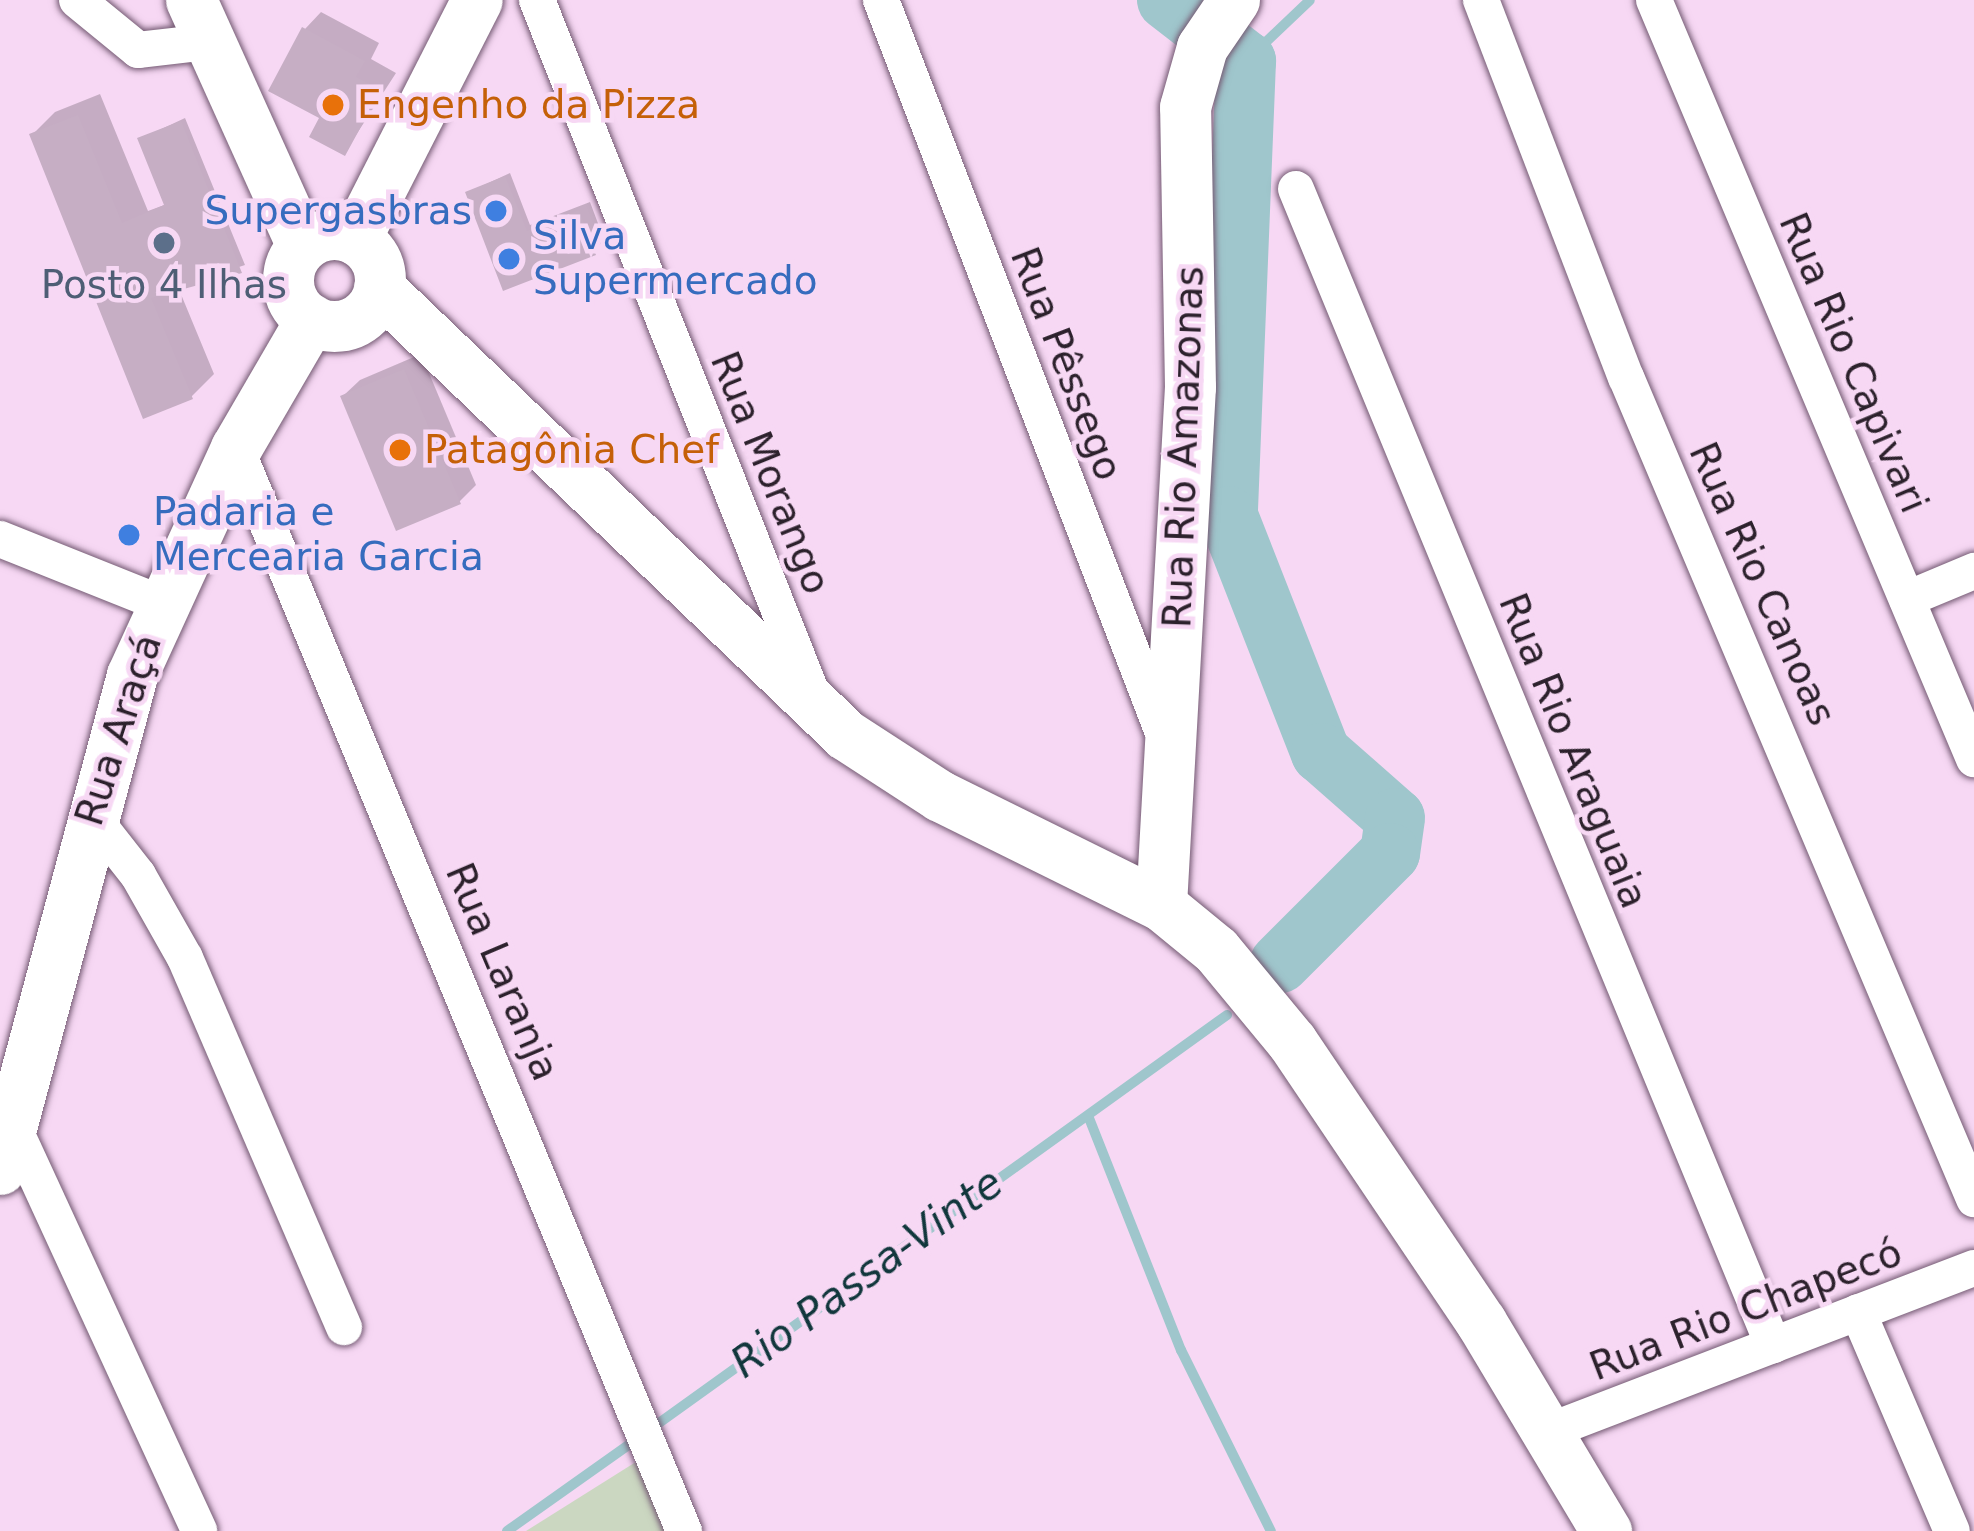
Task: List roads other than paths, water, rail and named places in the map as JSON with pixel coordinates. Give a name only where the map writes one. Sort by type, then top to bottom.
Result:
[{"type":"street","points":[[76,0],[138,50],[199,21],[302,246],[288,285],[310,319],[353,321],[379,288]]},
{"type":"street","points":[[355,239],[477,0]]},
{"type":"street","name":"Rua Morango","points":[[537,0],[819,710]]},
{"type":"street","name":"Rua Pêssego","points":[[881,0],[1173,758]]},
{"type":"street","name":"Rua Rio Canoas","points":[[1480,0],[1627,377],[1974,1199]]},
{"type":"street","name":"Rua Rio Capivari","points":[[1654,0],[1974,759]]},
{"type":"street","name":"Rua Rio Amazonas","points":[[1161,905],[1173,758],[1190,387],[1190,78],[1228,7]]},
{"type":"street","name":"Rua Rio Araguaia","points":[[1296,189],[1773,1346]]},
{"type":"street","points":[[302,246],[327,234],[355,239],[375,260],[379,288],[819,710],[923,786],[1161,905],[1216,950],[1292,1042],[1549,1431],[1606,1531]]},
{"type":"street","name":"Rua Araçá","points":[[7,1148],[90,814],[160,603],[236,448],[310,319]]},
{"type":"street","name":"Rua Laranja","points":[[236,448],[684,1531]]},
{"type":"street","points":[[0,539],[160,603]]},
{"type":"street","points":[[1906,599],[1974,571]]},
{"type":"street","points":[[90,814],[138,875],[185,958],[344,1327]]},
{"type":"street","points":[[7,1148],[199,1531]]},
{"type":"street","name":"Rua Rio Chapecó","points":[[1549,1431],[1974,1268]]},
{"type":"street","points":[[1858,1312],[1952,1531]]},
{"type":"waterway","points":[[1167,0],[1246,61],[1228,516],[1321,753],[1395,818],[1390,853],[1280,963]]},
{"type":"waterway","points":[[1246,61],[1310,0]]},
{"type":"waterway","name":"Rio Passa-Vinte","points":[[652,1428],[1227,1015]]},
{"type":"waterway","points":[[1089,1118],[1181,1350],[1271,1531]]},
{"type":"waterway","name":"Rio Passa-Vinte","points":[[507,1531],[637,1439]]},
{"type":"place","name":"Engenho da Pizza","points":[[333,105]]},
{"type":"place","name":"Supergasbras","points":[[496,211]]},
{"type":"place","name":"Posto 4 Ilhas","points":[[164,243]]},
{"type":"place","name":"Silva Supermercado","points":[[509,259]]},
{"type":"place","name":"Patagônia Chef","points":[[400,450]]},
{"type":"place","name":"Padaria e Mercearia Garcia","points":[[129,535]]}]
